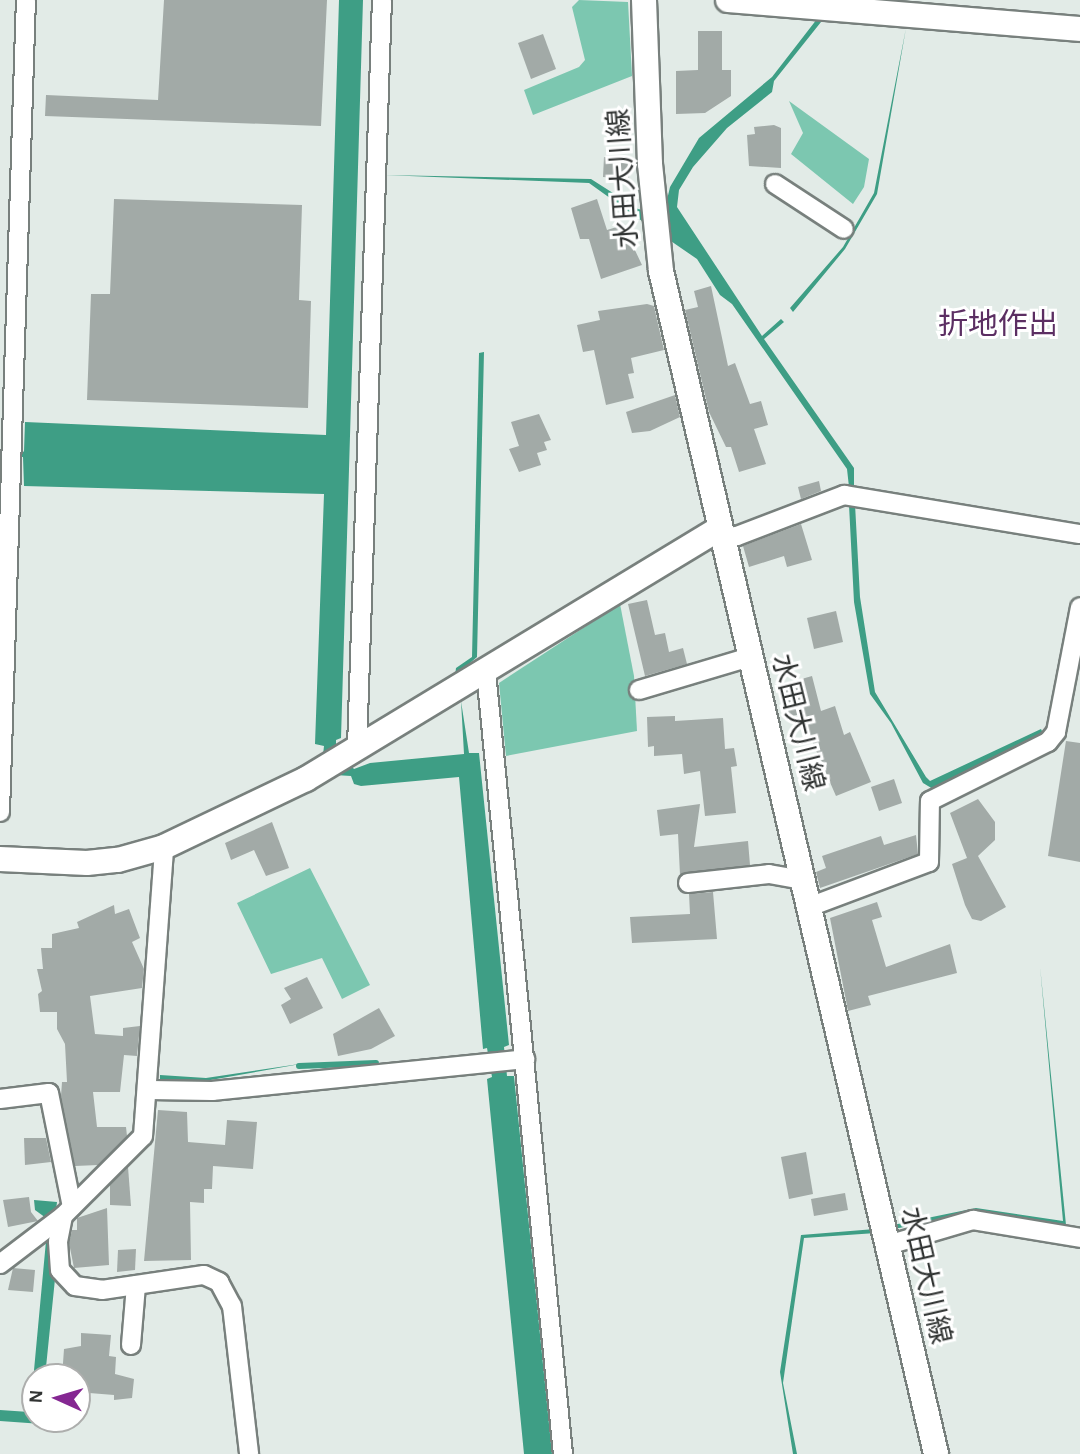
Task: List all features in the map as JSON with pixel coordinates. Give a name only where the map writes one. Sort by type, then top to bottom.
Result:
[{"type":"main road","name":"水田大川線","points":[[644,0],[650,164],[661,271],[719,534],[803,880],[936,1454]]},
{"type":"main road","points":[[728,0],[817,4],[1080,29]]},
{"type":"main road","points":[[0,859],[87,863],[117,860],[164,847],[306,779],[719,534]]},
{"type":"street","points":[[0,812],[26,0]]},
{"type":"street","points":[[354,749],[382,0]]},
{"type":"street","points":[[775,184],[844,229]]},
{"type":"street","points":[[719,534],[737,536],[844,495],[1080,534]]},
{"type":"street","points":[[809,907],[929,862],[930,801],[1048,742],[1056,732],[1079,615]]},
{"type":"street","points":[[639,690],[750,657]]},
{"type":"street","points":[[486,672],[520,1060],[563,1454]]},
{"type":"street","points":[[0,1264],[67,1212],[143,1136],[150,1090],[164,847]]},
{"type":"street","points":[[688,883],[769,874],[803,880]]},
{"type":"street","points":[[150,1090],[212,1090],[520,1060]]},
{"type":"street","points":[[0,1099],[49,1093],[67,1212],[58,1242],[61,1270],[75,1286],[102,1290],[204,1275],[219,1282],[232,1306],[249,1454]]},
{"type":"street","points":[[888,1245],[973,1220],[1080,1238]]},
{"type":"street","points":[[131,1345],[136,1285]]},
{"type":"shaded area","points":[[339,0],[363,0],[341,738],[336,740],[336,749],[354,769],[370,763],[464,754],[461,701],[469,753],[479,753],[509,1045],[504,1047],[507,1076],[514,1076],[552,1454],[524,1454],[487,1079],[492,1077],[487,1048],[483,1049],[459,777],[361,786],[354,784],[351,776],[335,775],[323,755],[324,746],[315,744],[324,494],[24,486],[23,457],[19,457],[24,451],[25,422],[326,435]]},
{"type":"shaded area","points":[[579,0],[628,2],[632,76],[533,115],[524,90],[579,67],[585,60],[572,7]]},
{"type":"shaded area","points":[[817,19],[821,22],[774,81],[772,92],[727,128],[693,167],[679,190],[677,207],[762,336],[781,319],[784,322],[764,339],[854,468],[854,487],[849,487],[847,469],[732,304],[720,295],[697,259],[665,237],[665,222],[642,221],[589,183],[384,175],[591,179],[638,209],[652,212],[666,204],[670,187],[699,138],[772,77]]},
{"type":"shaded area","points":[[906,28],[877,194],[845,249],[793,312],[790,308],[843,247],[874,193]]},
{"type":"shaded area","points":[[789,101],[869,159],[864,187],[853,204],[791,154],[803,133]]},
{"type":"shaded area","points":[[484,352],[477,657],[455,676],[456,668],[472,657],[479,353]]},
{"type":"shaded area","points":[[855,504],[860,597],[875,692],[926,777],[930,781],[1041,729],[1043,733],[933,789],[923,783],[891,723],[870,694],[854,602],[849,505]]},
{"type":"shaded area","points":[[620,604],[634,676],[637,731],[506,756],[499,683]]},
{"type":"shaded area","points":[[310,868],[370,985],[342,999],[322,958],[271,974],[237,903]]},
{"type":"shaded area","points":[[1040,966],[1066,1225],[983,1211],[894,1229],[893,1225],[976,1208],[1063,1221]]},
{"type":"shaded area","points":[[306,1063],[205,1081],[160,1079],[160,1075],[206,1078]]},
{"type":"shaded area","points":[[34,1200],[57,1202],[51,1253],[55,1279],[46,1363],[35,1363],[46,1241],[46,1218],[35,1210]]},
{"type":"shaded area","points":[[875,1229],[876,1233],[804,1238],[783,1383],[797,1454],[793,1454],[780,1372],[801,1235]]},
{"type":"shaded area","points":[[0,1410],[21,1411],[21,1422],[0,1421]]},
{"type":"building","points":[[164,0],[327,0],[321,126],[45,116],[46,95],[158,100]]},
{"type":"building","points":[[698,31],[722,31],[722,70],[731,70],[731,96],[705,113],[676,114],[676,71],[698,70]]},
{"type":"building","points":[[543,34],[556,69],[531,79],[518,43]]},
{"type":"building","points":[[774,125],[781,128],[781,168],[749,166],[747,135],[755,134],[754,127]]},
{"type":"building","points":[[604,157],[630,159],[629,179],[603,177]]},
{"type":"building","points":[[114,199],[302,205],[299,300],[311,301],[308,408],[87,400],[91,294],[110,294]]},
{"type":"building","points":[[597,199],[607,230],[623,225],[642,265],[601,279],[589,239],[580,239],[571,208]]},
{"type":"building","points":[[711,286],[728,366],[735,363],[750,404],[761,401],[768,425],[754,429],[766,464],[739,472],[731,447],[726,447],[709,412],[685,310],[698,307],[694,291]]},
{"type":"building","points":[[647,304],[654,306],[664,350],[631,358],[634,373],[628,374],[634,398],[606,405],[594,350],[583,352],[577,325],[600,320],[598,311]]},
{"type":"building","points":[[675,395],[680,417],[650,431],[632,433],[626,412]]},
{"type":"building","points":[[539,414],[551,440],[544,442],[547,450],[537,453],[541,465],[519,472],[509,449],[519,446],[511,422]]},
{"type":"building","points":[[819,481],[821,491],[801,499],[798,487]]},
{"type":"building","points":[[801,524],[812,560],[787,567],[784,556],[749,567],[743,546]]},
{"type":"building","points":[[647,600],[655,635],[665,633],[669,652],[683,648],[687,664],[645,676],[628,604]]},
{"type":"building","points":[[836,611],[843,642],[814,649],[807,618]]},
{"type":"building","points":[[812,676],[821,711],[835,706],[844,735],[850,732],[871,782],[836,796],[800,714],[786,718],[777,686]]},
{"type":"building","points":[[675,716],[675,721],[723,718],[725,749],[734,748],[737,766],[731,767],[736,813],[705,816],[700,771],[684,774],[682,754],[654,756],[654,746],[648,747],[647,717]]},
{"type":"building","points":[[1066,741],[1080,743],[1080,862],[1048,856]]},
{"type":"building","points":[[894,779],[902,803],[879,811],[871,787]]},
{"type":"building","points":[[978,799],[995,822],[995,840],[978,856],[1006,907],[981,921],[972,919],[952,864],[967,858],[950,813]]},
{"type":"building","points":[[700,804],[694,847],[748,841],[750,865],[680,875],[678,834],[660,836],[657,810]]},
{"type":"building","points":[[272,822],[289,868],[266,876],[254,850],[231,860],[225,843]]},
{"type":"building","points":[[916,835],[918,854],[820,888],[816,872],[826,868],[822,856],[881,836],[884,845]]},
{"type":"building","points":[[713,892],[717,939],[632,943],[630,917],[690,914],[689,894]]},
{"type":"building","points":[[877,902],[882,917],[872,920],[886,967],[950,944],[957,973],[868,996],[871,1005],[848,1011],[830,918]]},
{"type":"building","points":[[114,905],[115,914],[129,909],[140,938],[132,942],[144,969],[142,988],[90,996],[95,1034],[123,1036],[123,1028],[140,1026],[137,1056],[124,1055],[120,1092],[93,1092],[97,1127],[126,1127],[127,1136],[98,1165],[75,1166],[61,1096],[62,1082],[67,1082],[65,1044],[57,1029],[57,1012],[40,1012],[38,994],[42,991],[37,969],[43,969],[41,948],[52,948],[52,934],[79,928],[77,922]]},
{"type":"building","points":[[307,977],[323,1008],[290,1024],[281,1005],[291,999],[284,988]]},
{"type":"building","points":[[379,1008],[395,1036],[371,1049],[338,1056],[333,1034]]},
{"type":"building","points":[[158,1110],[187,1112],[188,1142],[225,1145],[227,1120],[257,1122],[253,1169],[213,1166],[212,1189],[204,1189],[204,1203],[190,1202],[191,1260],[144,1261]]},
{"type":"building","points":[[24,1138],[46,1138],[51,1162],[25,1165]]},
{"type":"building","points":[[806,1152],[813,1194],[789,1199],[781,1157]]},
{"type":"building","points":[[128,1167],[131,1206],[110,1205],[110,1185]]},
{"type":"building","points":[[845,1193],[848,1210],[814,1216],[811,1199]]},
{"type":"building","points":[[29,1197],[31,1212],[38,1221],[8,1227],[3,1200]]},
{"type":"building","points":[[107,1208],[109,1265],[74,1268],[69,1243],[72,1230],[77,1230],[77,1218]]},
{"type":"building","points":[[136,1249],[135,1270],[117,1272],[118,1250]]},
{"type":"building","points":[[13,1268],[35,1270],[33,1292],[8,1290]]},
{"type":"building","points":[[81,1333],[111,1335],[109,1356],[116,1357],[115,1374],[134,1379],[132,1398],[114,1400],[114,1395],[91,1393],[91,1363],[63,1363],[64,1349],[81,1346]]},
{"type":"waterway","points":[[299,1066],[376,1063]]},
{"type":"district","name":"折地作出","points":[[998,325]]}]
